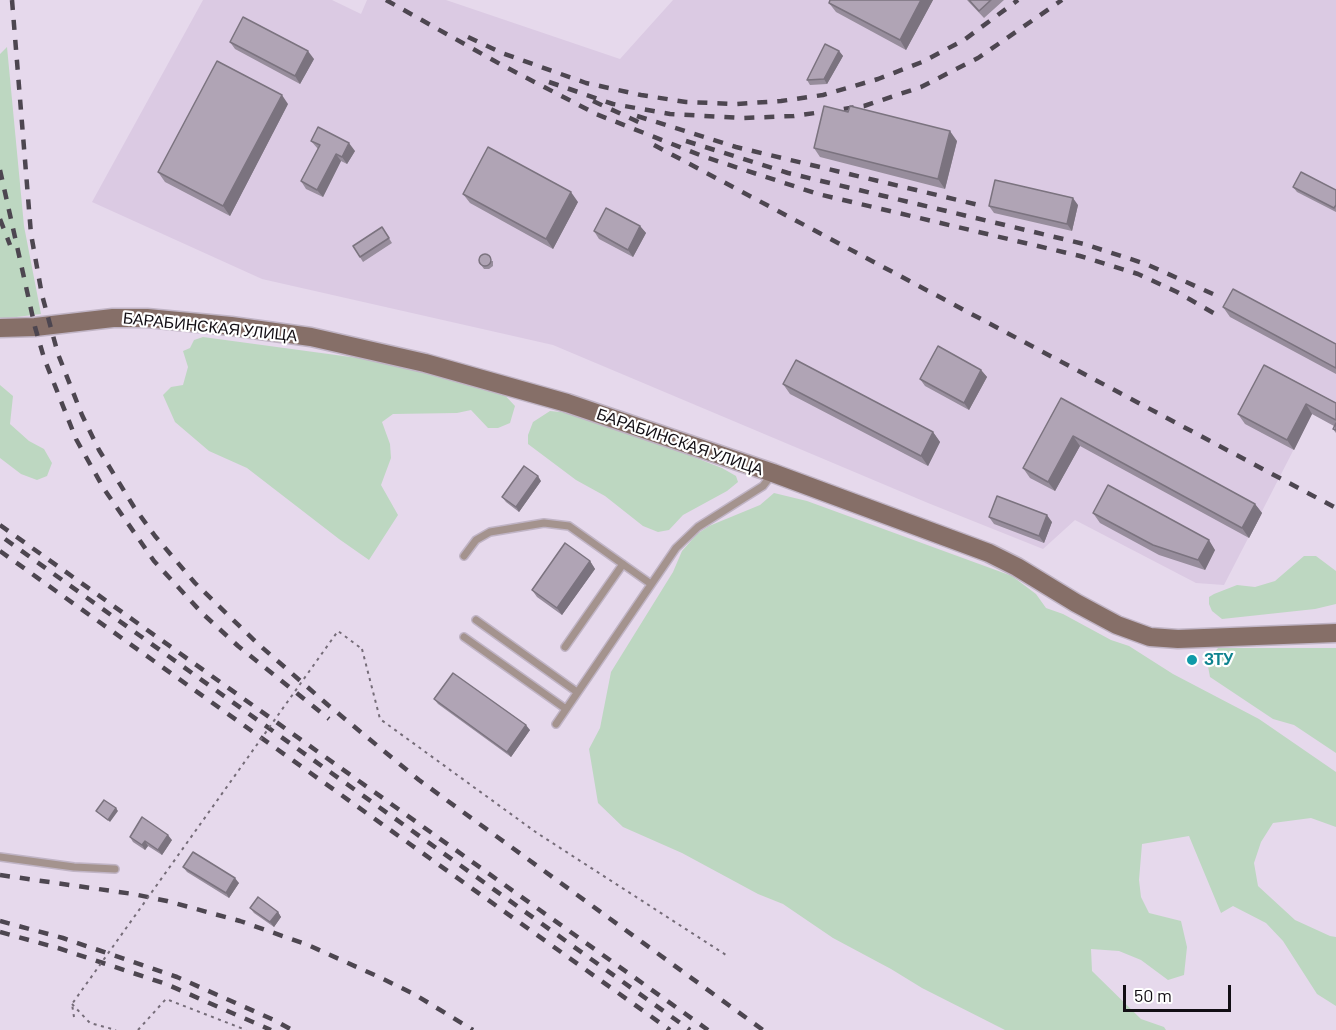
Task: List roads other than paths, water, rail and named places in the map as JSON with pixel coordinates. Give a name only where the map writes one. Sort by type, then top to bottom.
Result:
[{"type":"main road","name":"БАРАБИНСКАЯ УЛИЦА","points":[[0,328],[35,327],[113,318],[147,318],[311,337],[425,363],[567,403],[773,473],[989,553],[1117,625],[1150,637],[1178,639],[1336,633]]},
{"type":"lane","points":[[556,724],[676,548],[698,527],[763,486],[773,473]]},
{"type":"lane","points":[[464,556],[476,540],[490,532],[544,523],[569,526],[651,584]]},
{"type":"lane","points":[[565,646],[623,564]]},
{"type":"lane","points":[[476,620],[577,692]]},
{"type":"lane","points":[[464,637],[566,709]]},
{"type":"lane","points":[[0,857],[74,867],[115,869]]},
{"type":"railway","points":[[12,0],[31,234],[42,295],[58,354],[82,415],[99,450],[155,536],[195,583],[257,643],[419,780],[763,1030]]},
{"type":"railway","points":[[386,0],[500,64],[596,114],[705,157],[818,194],[1080,256],[1138,274],[1177,292],[1217,315]]},
{"type":"railway","points":[[468,37],[502,53],[586,83],[641,95],[686,102],[736,104],[781,101],[823,95],[878,79],[922,62],[964,40],[1018,0]]},
{"type":"railway","points":[[549,82],[613,104],[670,114],[742,118],[794,116],[864,106],[921,87],[978,58],[1062,0]]},
{"type":"railway","points":[[593,101],[645,125]]},
{"type":"railway","points":[[637,116],[736,147],[983,206]]},
{"type":"railway","points":[[686,141],[788,173],[1084,244],[1146,264],[1213,294]]},
{"type":"railway","points":[[654,145],[1336,508]]},
{"type":"railway","points":[[0,170],[44,358],[76,439],[104,489],[154,561],[202,613],[238,646],[329,719]]},
{"type":"railway","points":[[0,219],[10,245]]},
{"type":"railway","points":[[0,525],[708,1030]]},
{"type":"railway","points":[[5,539],[690,1030]]},
{"type":"railway","points":[[0,551],[670,1030]]},
{"type":"railway","points":[[0,875],[133,894],[240,921],[308,945],[379,977],[414,994],[473,1030]]},
{"type":"railway","points":[[0,921],[63,938],[177,977],[292,1030]]},
{"type":"railway","points":[[0,932],[58,948],[166,984],[271,1030]]},
{"type":"place","name":"ЗТУ","points":[[1192,660]]}]
